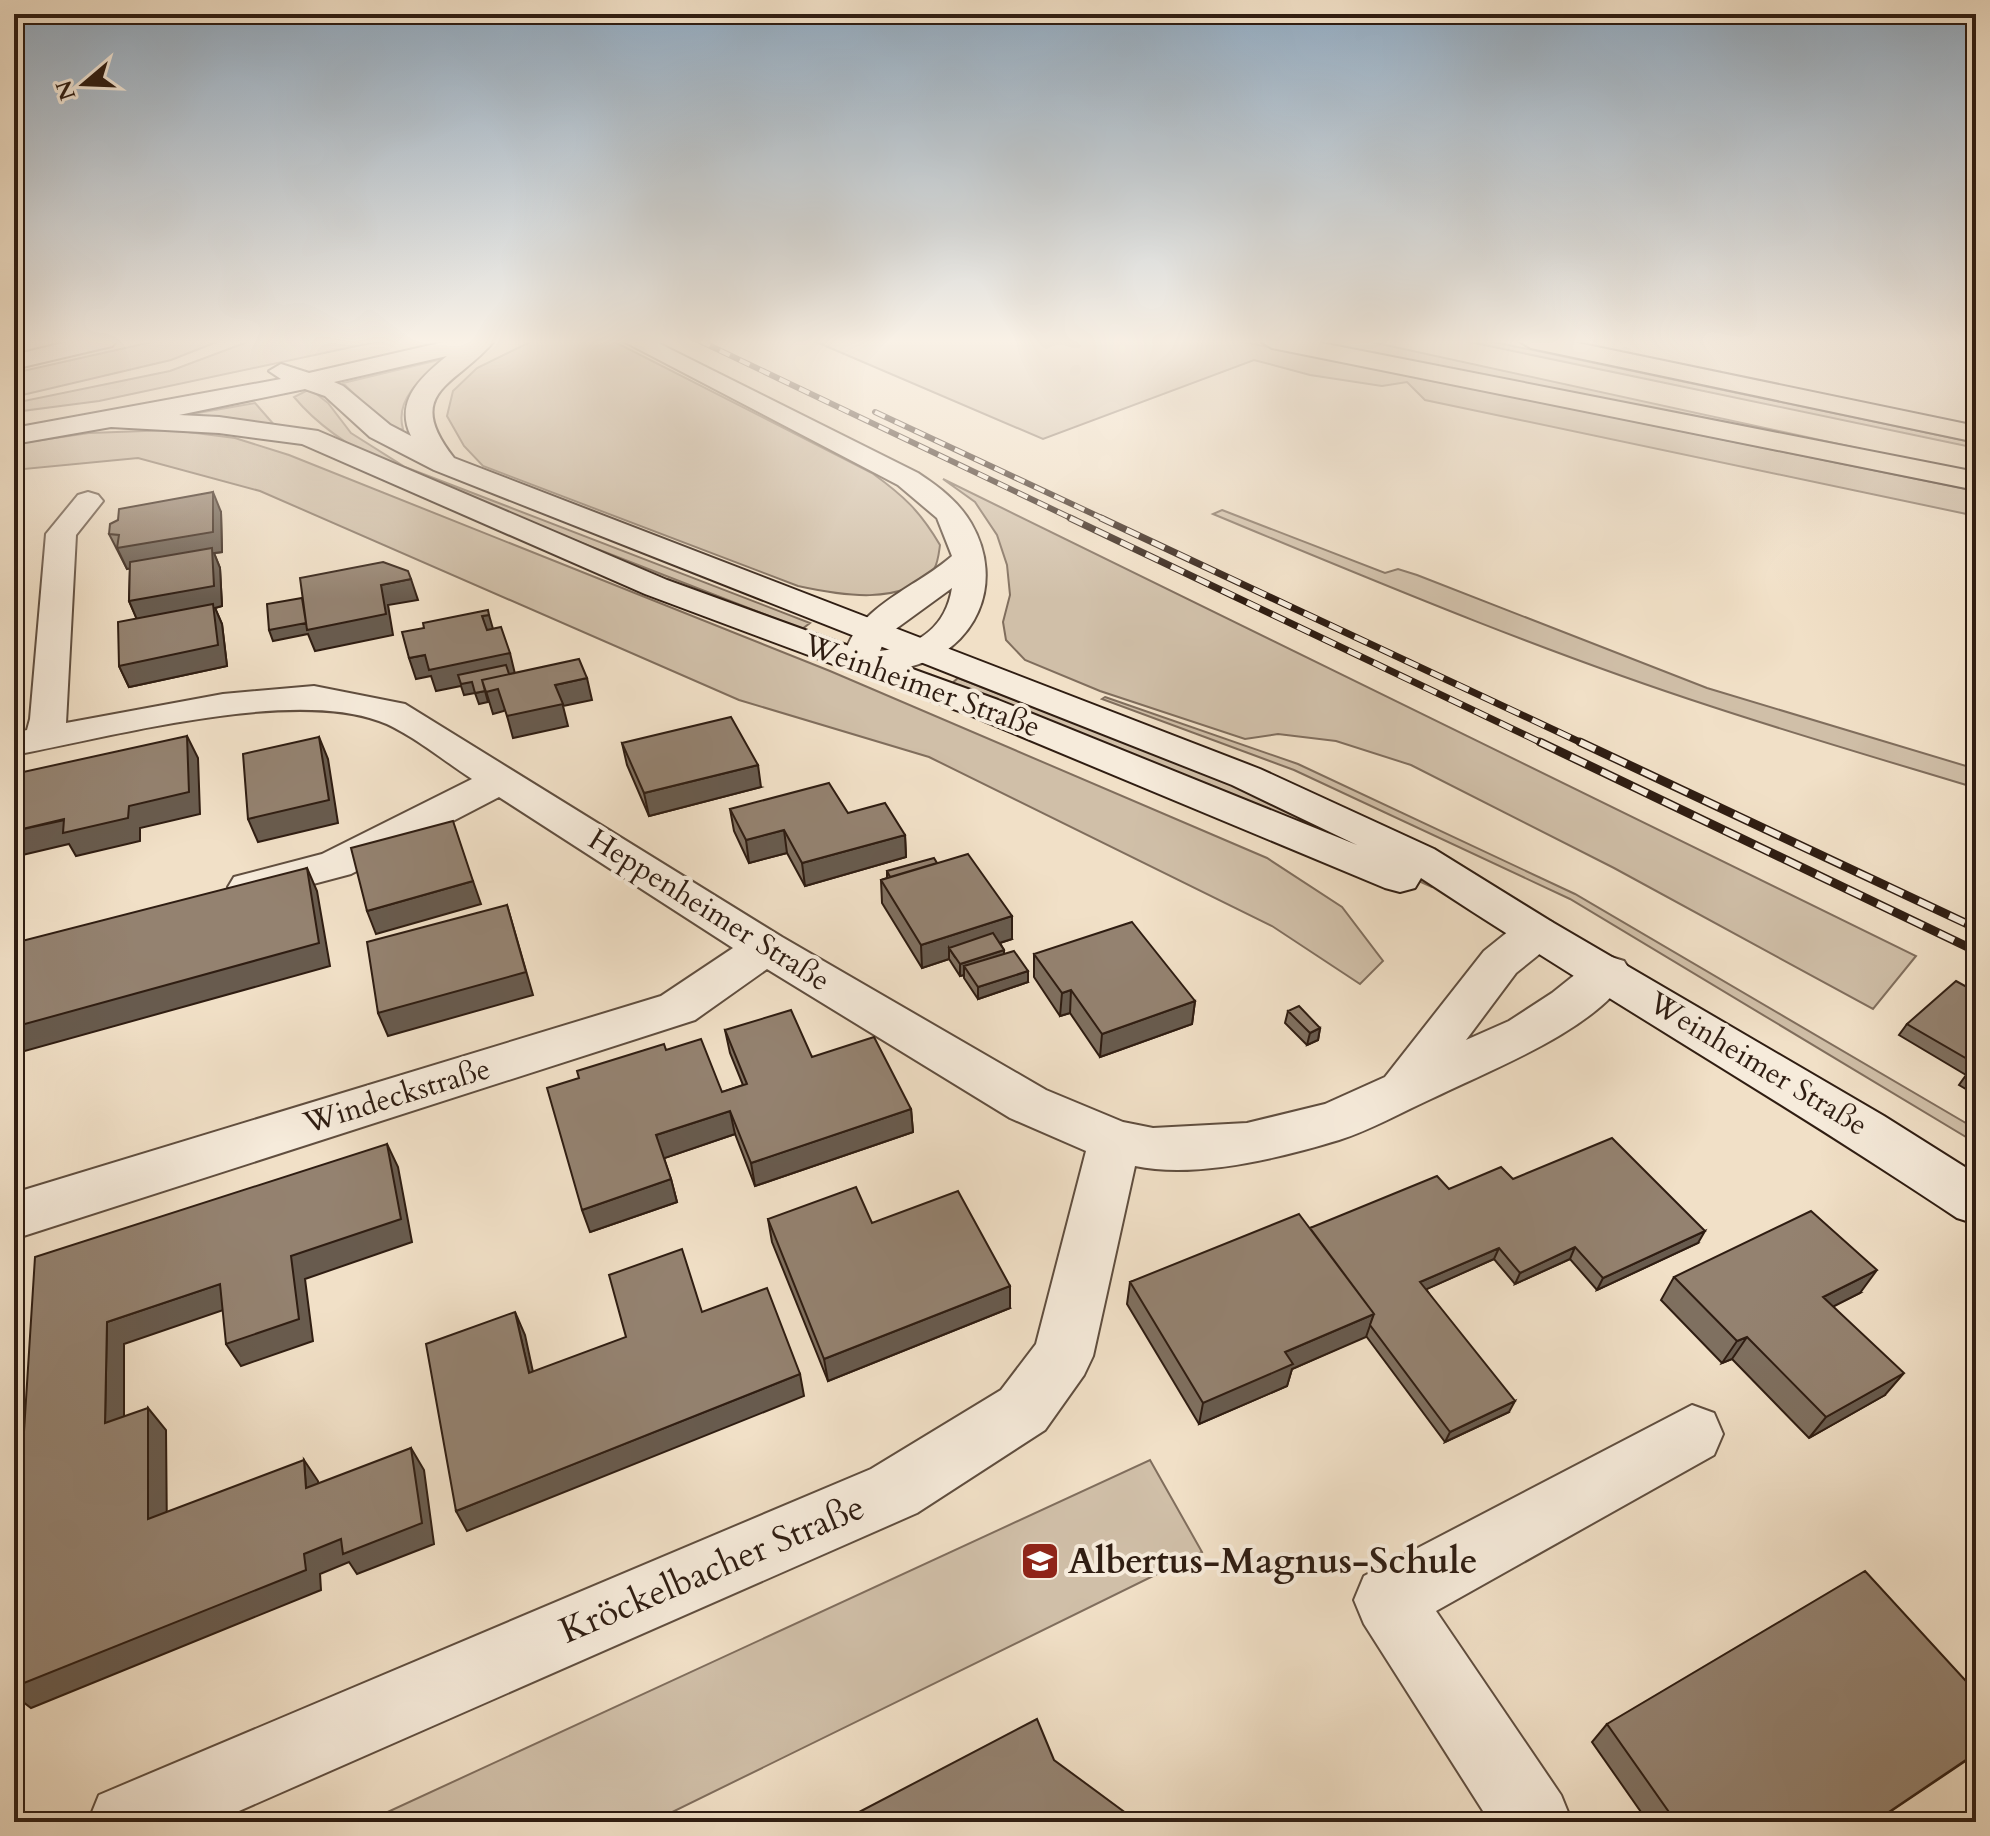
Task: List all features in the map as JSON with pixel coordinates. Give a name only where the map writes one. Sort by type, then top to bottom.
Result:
[{"type":"highway","points":[[1703,427],[1976,481]]},
{"type":"highway","points":[[1841,427],[1976,459]]},
{"type":"highway","points":[[1936,427],[1976,434]]},
{"type":"street","points":[[14,436],[79,427]]},
{"type":"street","name":"Weinheimer Straße","points":[[231,427],[308,437],[656,587],[867,647]]},
{"type":"street","name":"Weinheimer Straße","points":[[299,427],[308,437]]},
{"type":"street","name":"Weinheimer Straße","points":[[379,427],[399,443],[444,464],[867,647],[1000,714],[1536,933]]},
{"type":"street","points":[[419,427],[444,464]]},
{"type":"street","points":[[804,427],[908,479],[945,508],[957,524],[969,558],[969,586],[962,613],[925,651],[867,647]]},
{"type":"street","points":[[29,741],[49,719],[61,534],[88,501]]},
{"type":"street","points":[[867,647],[969,558]]},
{"type":"street","name":"Weinheimer Straße","points":[[925,651],[1246,777],[1419,858],[1536,933],[1608,972],[1866,1130],[1976,1202]]},
{"type":"street","name":"Heppenheimer Straße","points":[[29,741],[223,705],[314,697],[392,712],[503,779],[766,948],[1028,1104],[1115,1141],[1153,1149],[1180,1150],[1247,1143],[1336,1121],[1396,1096],[1526,1033],[1569,1005],[1608,972]]},
{"type":"street","points":[[213,896],[336,864],[503,779]]},
{"type":"street","name":"Heppenheimer Straße","points":[[1396,1096],[1500,962],[1536,933]]},
{"type":"street","name":"Windeckstraße","points":[[14,1216],[678,1008],[766,948]]},
{"type":"street","name":"Kröckelbacher Straße","points":[[126,1822],[894,1491],[1023,1410],[1063,1356],[1115,1141]]},
{"type":"street","points":[[1534,1822],[1388,1600],[1692,1434]]},
{"type":"shaded area","points":[[324,427],[346,427],[351,433],[405,467],[810,623],[802,629],[449,493],[379,462]]},
{"type":"shaded area","points":[[388,427],[403,427],[403,429],[392,431]]},
{"type":"shaded area","points":[[453,427],[781,427],[872,473],[893,489],[933,533],[940,545],[937,561],[934,569],[921,581],[888,593],[851,595],[798,586],[483,466],[464,446]]},
{"type":"shaded area","points":[[1014,427],[1076,427],[1043,439]]},
{"type":"shaded area","points":[[1552,427],[1660,427],[1976,491],[1976,516]]},
{"type":"shaded area","points":[[1735,427],[1759,427],[1976,474]]},
{"type":"shaded area","points":[[1874,427],[1898,427],[1976,443],[1976,448]]},
{"type":"shaded area","points":[[172,430],[235,438],[289,455],[830,671],[1267,858],[1342,907],[1383,961],[1360,984],[1272,926],[929,757],[739,700],[260,491],[138,458],[14,470],[14,444],[89,433]]},
{"type":"shaded area","points":[[943,479],[1916,956],[1873,1009],[1614,868],[1411,765],[1336,741],[1278,734],[1245,739],[1100,691],[1025,660],[1006,640],[1003,622],[1010,595],[1007,565],[997,535],[975,502]]},
{"type":"shaded area","points":[[1222,510],[1385,573],[1398,569],[1417,575],[1707,688],[1976,769],[1976,788],[1743,717],[1584,662],[1213,514]]},
{"type":"shaded area","points":[[958,678],[1234,785],[1442,878],[1432,887],[1231,796],[950,685]]},
{"type":"shaded area","points":[[1105,697],[1298,764],[1575,894],[1976,1129],[1976,1143],[1570,899],[1294,770],[1102,699]]},
{"type":"shaded area","points":[[1150,1460],[1202,1552],[652,1822],[366,1822]]},
{"type":"building","points":[[213,492],[213,532],[117,548],[119,535],[109,534],[110,524],[118,520],[119,509]]},
{"type":"building","points":[[212,548],[214,586],[129,601],[130,562]]},
{"type":"building","points":[[383,562],[408,571],[411,579],[381,585],[386,614],[307,630],[300,578]]},
{"type":"building","points":[[302,598],[306,623],[269,630],[267,604]]},
{"type":"building","points":[[213,604],[218,645],[119,666],[118,622]]},
{"type":"building","points":[[488,610],[489,615],[482,616],[487,630],[501,627],[510,653],[429,670],[425,655],[409,658],[402,632],[424,628],[423,623]]},
{"type":"building","points":[[579,659],[587,678],[555,685],[563,704],[507,716],[498,689],[486,692],[482,680]]},
{"type":"building","points":[[506,665],[509,674],[515,673],[482,680],[485,691],[475,693],[472,682],[461,684],[458,675]]},
{"type":"building","points":[[731,717],[758,765],[644,793],[622,743]]},
{"type":"building","points":[[187,736],[189,792],[129,806],[128,818],[63,833],[64,819],[14,831],[14,774]]},
{"type":"building","points":[[319,737],[329,800],[248,819],[243,754]]},
{"type":"building","points":[[829,783],[848,813],[885,803],[905,835],[802,863],[784,830],[746,840],[730,809]]},
{"type":"building","points":[[453,821],[473,881],[367,911],[351,848]]},
{"type":"building","points":[[968,854],[1012,916],[921,945],[881,880]]},
{"type":"building","points":[[934,858],[937,863],[890,877],[887,871]]},
{"type":"building","points":[[307,868],[319,943],[14,1027],[14,943]]},
{"type":"building","points":[[507,905],[526,972],[378,1013],[367,942]]},
{"type":"building","points":[[1132,922],[1195,1001],[1102,1034],[1071,990],[1062,993],[1034,954]]},
{"type":"building","points":[[993,933],[1004,950],[960,964],[949,948]]},
{"type":"building","points":[[1014,951],[1028,971],[978,987],[964,966]]},
{"type":"building","points":[[1956,981],[1976,992],[1976,1064],[1907,1024]]},
{"type":"building","points":[[1299,1006],[1320,1028],[1310,1033],[1288,1011]]},
{"type":"building","points":[[791,1010],[812,1057],[874,1037],[911,1109],[751,1163],[730,1111],[656,1135],[671,1179],[582,1210],[547,1088],[579,1078],[577,1071],[664,1044],[666,1050],[701,1039],[722,1092],[747,1084],[725,1030]]},
{"type":"building","points":[[1976,1066],[1976,1079],[1967,1073]]},
{"type":"building","points":[[1612,1138],[1705,1231],[1603,1278],[1575,1247],[1520,1273],[1499,1248],[1420,1282],[1515,1401],[1450,1432],[1370,1325],[1374,1314],[1310,1228],[1437,1176],[1449,1189],[1501,1167],[1513,1179]]},
{"type":"building","points":[[387,1144],[401,1219],[291,1256],[299,1319],[226,1344],[220,1284],[107,1322],[105,1423],[148,1408],[148,1519],[304,1460],[306,1488],[411,1448],[422,1523],[343,1554],[341,1539],[304,1554],[306,1570],[14,1687],[14,1590],[35,1257]]},
{"type":"building","points":[[856,1187],[872,1223],[958,1191],[1010,1286],[824,1359],[768,1219]]},
{"type":"building","points":[[1811,1211],[1877,1270],[1823,1297],[1904,1373],[1826,1417],[1747,1337],[1737,1341],[1674,1277]]},
{"type":"building","points":[[1299,1214],[1374,1314],[1285,1352],[1293,1364],[1203,1403],[1130,1282]]},
{"type":"building","points":[[682,1249],[702,1312],[767,1288],[800,1374],[456,1511],[426,1344],[515,1312],[529,1373],[626,1337],[609,1275]]},
{"type":"building","points":[[1865,1571],[1976,1692],[1976,1753],[1880,1818],[1883,1822],[1676,1822],[1607,1724]]},
{"type":"building","points":[[1037,1719],[1054,1760],[1138,1822],[840,1822]]},
{"type":"railway","points":[[879,427],[1075,520]]},
{"type":"railway","points":[[906,427],[1106,520]]},
{"type":"railway","points":[[1070,518],[1544,744]]},
{"type":"railway","points":[[1101,518],[1584,744]]},
{"type":"railway","points":[[1540,742],[1976,951]]},
{"type":"railway","points":[[1580,742],[1976,928]]},
{"type":"place","name":"Albertus-Magnus-Schule","points":[[1040,1561]]}]
